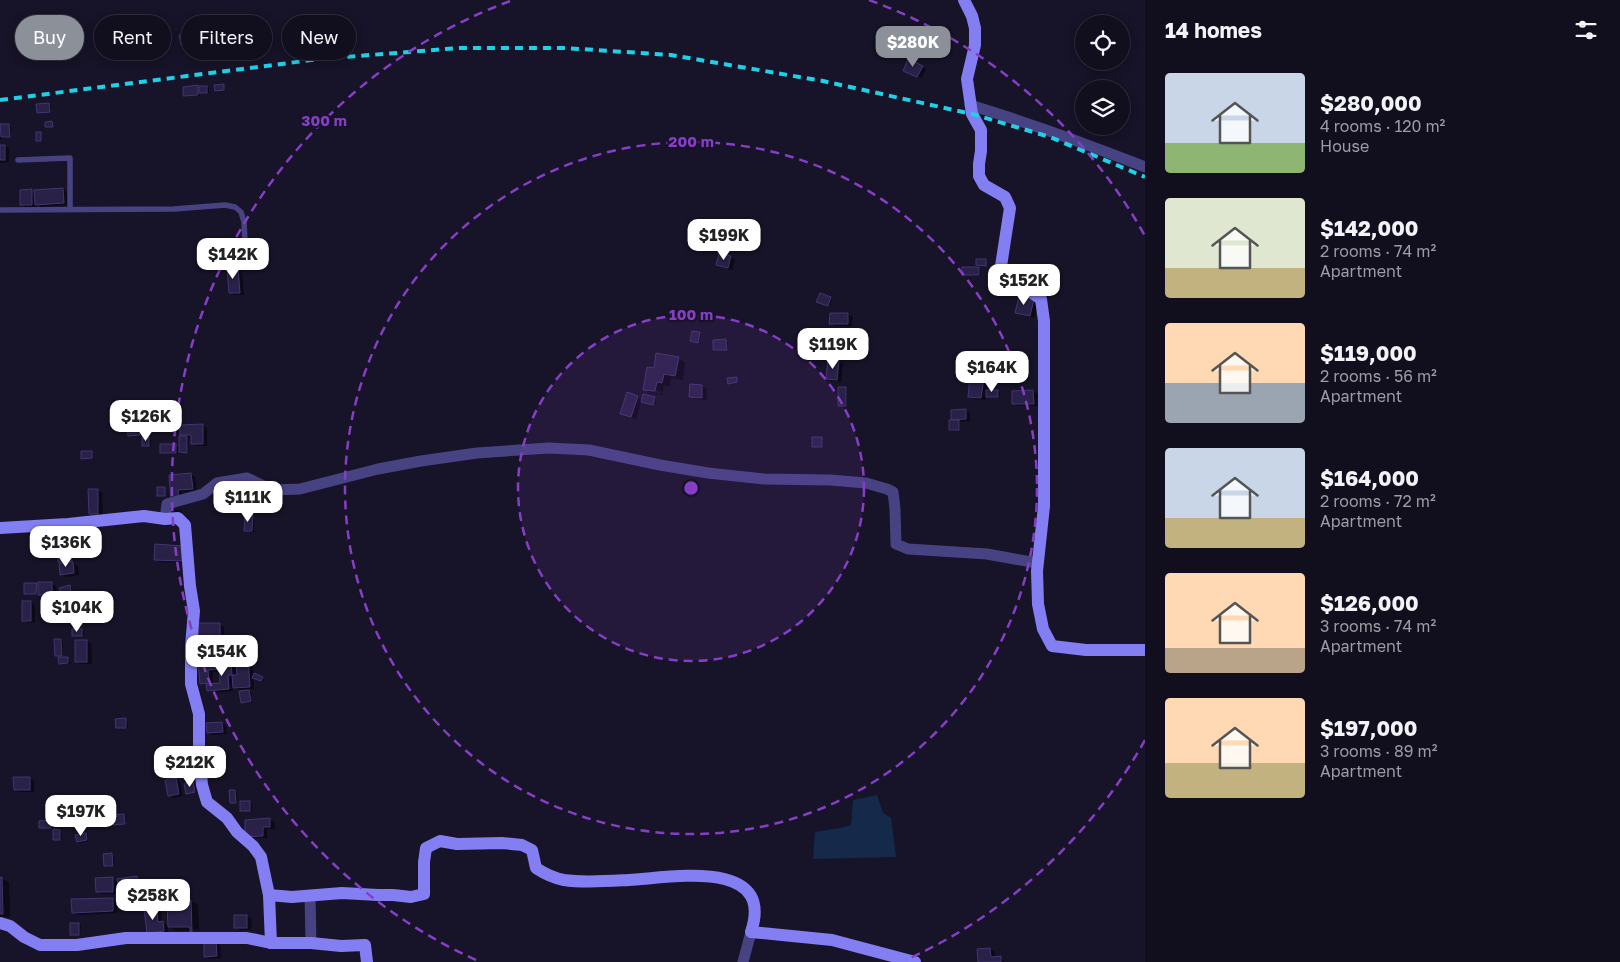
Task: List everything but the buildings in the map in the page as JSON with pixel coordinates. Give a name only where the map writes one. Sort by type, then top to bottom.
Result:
[{"type":"street","points":[[964,0],[972,16],[975,28],[975,44],[967,79],[972,114],[981,130],[981,151],[978,164],[979,176],[984,185],[1005,197],[1010,208],[1001,266],[1005,278],[1013,285],[1028,290],[1041,299],[1044,330],[1044,506],[1038,563],[1038,604],[1043,629],[1052,646],[1086,650],[1145,650]]},
{"type":"street","points":[[970,105],[1036,126],[1145,167]]},
{"type":"street","points":[[165,519],[167,504],[203,494],[217,483],[247,478],[272,490],[300,489],[378,469],[477,453],[549,448],[589,450],[708,473],[764,479],[830,480],[866,484],[887,489],[893,492],[896,544],[908,549],[987,554],[1038,563]]},
{"type":"street","points":[[0,528],[68,524],[144,516],[165,519],[178,518],[185,524],[194,610],[191,646],[191,684],[199,714],[199,750],[202,785],[208,802],[227,818],[237,832],[253,846],[261,857],[269,895],[271,943]]},
{"type":"street","points":[[269,895],[292,897],[342,893],[411,897],[424,894],[426,848],[440,841],[458,844],[502,843],[522,845],[532,850],[536,868],[547,876],[565,880],[630,880],[663,876],[703,875],[730,880],[747,890],[754,900],[755,920],[742,962]]},
{"type":"street","points":[[310,895],[311,942]]},
{"type":"street","points":[[0,923],[10,926],[24,937],[40,945],[77,945],[126,938],[247,938],[271,943],[311,942],[342,946],[365,945],[368,962]]},
{"type":"street","points":[[751,932],[832,940],[916,962]]},
{"type":"lane","points":[[18,160],[70,158],[70,209]]},
{"type":"lane","points":[[0,210],[174,209],[225,205],[235,207],[241,212],[244,222],[246,265]]},
{"type":"water","points":[[877,795],[883,813],[891,818],[896,857],[813,859],[815,832],[851,825],[853,800]]},
{"type":"railway","points":[[0,100],[320,59],[459,48],[565,48],[671,55],[823,81],[972,114],[1050,137],[1145,177]]}]
